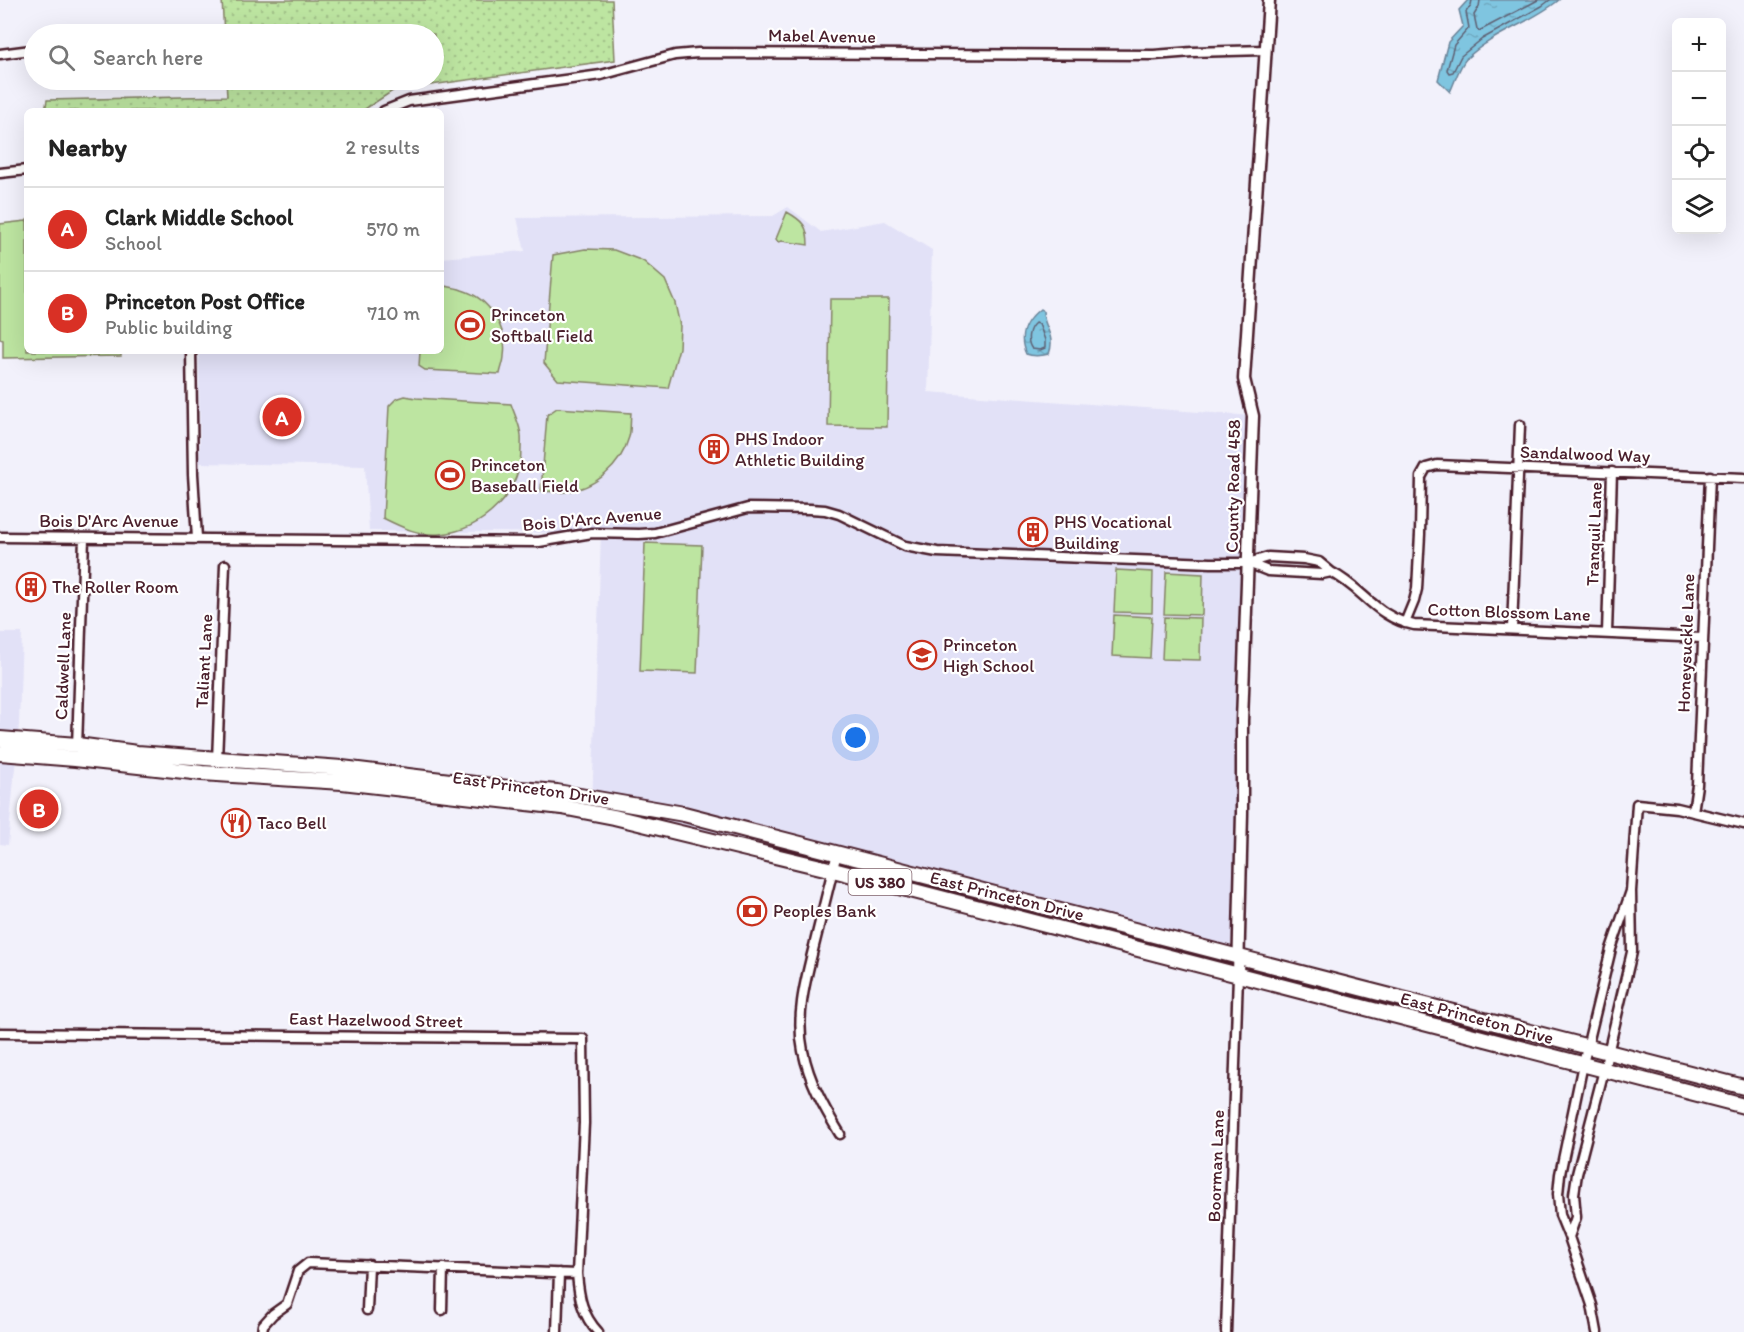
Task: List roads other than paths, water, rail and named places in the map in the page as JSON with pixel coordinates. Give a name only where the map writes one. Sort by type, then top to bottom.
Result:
[{"type":"highway","name":"East Princeton Drive","points":[[0,739],[76,752],[147,768],[342,768],[557,792],[684,814],[1744,1087]]},
{"type":"highway","name":"East Princeton Drive","points":[[0,753],[137,753],[216,760],[237,768],[562,807],[614,817],[833,870],[1744,1106]]},
{"type":"highway","points":[[680,833],[684,814]]},
{"type":"street","name":"County Road 458","points":[[1238,975],[1242,726],[1253,416],[1244,379],[1269,0]]},
{"type":"street","name":"Mabel Avenue","points":[[392,108],[409,101],[601,75],[675,55],[698,52],[1154,56],[1192,52],[1266,50]]},
{"type":"street","points":[[0,54],[24,51]]},
{"type":"street","points":[[0,173],[24,170]]},
{"type":"street","points":[[191,354],[192,464],[197,538]]},
{"type":"street","points":[[1512,630],[1520,425]]},
{"type":"street","name":"Sandalwood Way","points":[[1405,623],[1417,589],[1422,477],[1426,468],[1437,465],[1744,478]]},
{"type":"street","name":"Tranquil Lane","points":[[1608,633],[1612,472]]},
{"type":"street","name":"Honeysuckle Lane","points":[[1693,812],[1697,785],[1710,476]]},
{"type":"street","name":"Bois D'Arc Avenue","points":[[0,537],[539,542],[592,533],[655,533],[748,508],[810,509],[839,514],[898,543],[930,551],[982,555],[1248,563]]},
{"type":"street","name":"Caldwell Lane","points":[[76,752],[84,538]]},
{"type":"street","name":"Cotton Blossom Lane","points":[[1248,563],[1268,557],[1304,558],[1319,562],[1350,584],[1384,614],[1405,623],[1422,626],[1702,638]]},
{"type":"street","points":[[1248,563],[1268,571],[1322,574],[1331,572]]},
{"type":"street","name":"Taliant Lane","points":[[216,760],[225,565]]},
{"type":"street","points":[[1569,1237],[1576,1217],[1574,1194],[1576,1174],[1632,952],[1631,891],[1637,804],[1667,806],[1744,824]]},
{"type":"street","points":[[837,853],[804,988],[801,1028],[803,1050],[813,1084],[840,1134]]},
{"type":"street","points":[[1597,1332],[1592,1305],[1560,1215],[1558,1194],[1560,1174],[1587,1047],[1611,949],[1631,891]]},
{"type":"street","name":"Boorman Lane","points":[[1226,1332],[1238,975]]},
{"type":"street","name":"East Hazelwood Street","points":[[0,1033],[583,1039],[584,1123],[578,1274]]},
{"type":"street","points":[[262,1332],[263,1325],[286,1304],[298,1271],[308,1263],[578,1274],[582,1310],[598,1332]]},
{"type":"street","points":[[367,1310],[369,1265]]},
{"type":"street","points":[[442,1310],[443,1268]]},
{"type":"street","points":[[557,1332],[559,1273]]},
{"type":"water","points":[[1468,0],[1559,0],[1477,49],[1464,61],[1450,92],[1438,80],[1448,42],[1463,26],[1459,10]]},
{"type":"water","points":[[1040,309],[1043,311],[1051,347],[1049,354],[1032,356],[1026,354],[1023,347],[1024,329],[1030,318]]},
{"type":"place","name":"Princeton Softball Field","points":[[470,325]]},
{"type":"place","name":"Clark Middle School","points":[[282,417]]},
{"type":"place","name":"PHS Indoor Athletic Building","points":[[714,449]]},
{"type":"place","name":"Princeton Baseball Field","points":[[450,475]]},
{"type":"place","name":"PHS Vocational Building","points":[[1033,532]]},
{"type":"place","name":"The Roller Room","points":[[31,587]]},
{"type":"place","name":"Princeton High School","points":[[922,655]]},
{"type":"place","name":"Princeton Post Office","points":[[39,809]]},
{"type":"place","name":"Taco Bell","points":[[236,823]]},
{"type":"place","name":"Peoples Bank","points":[[752,911]]}]
